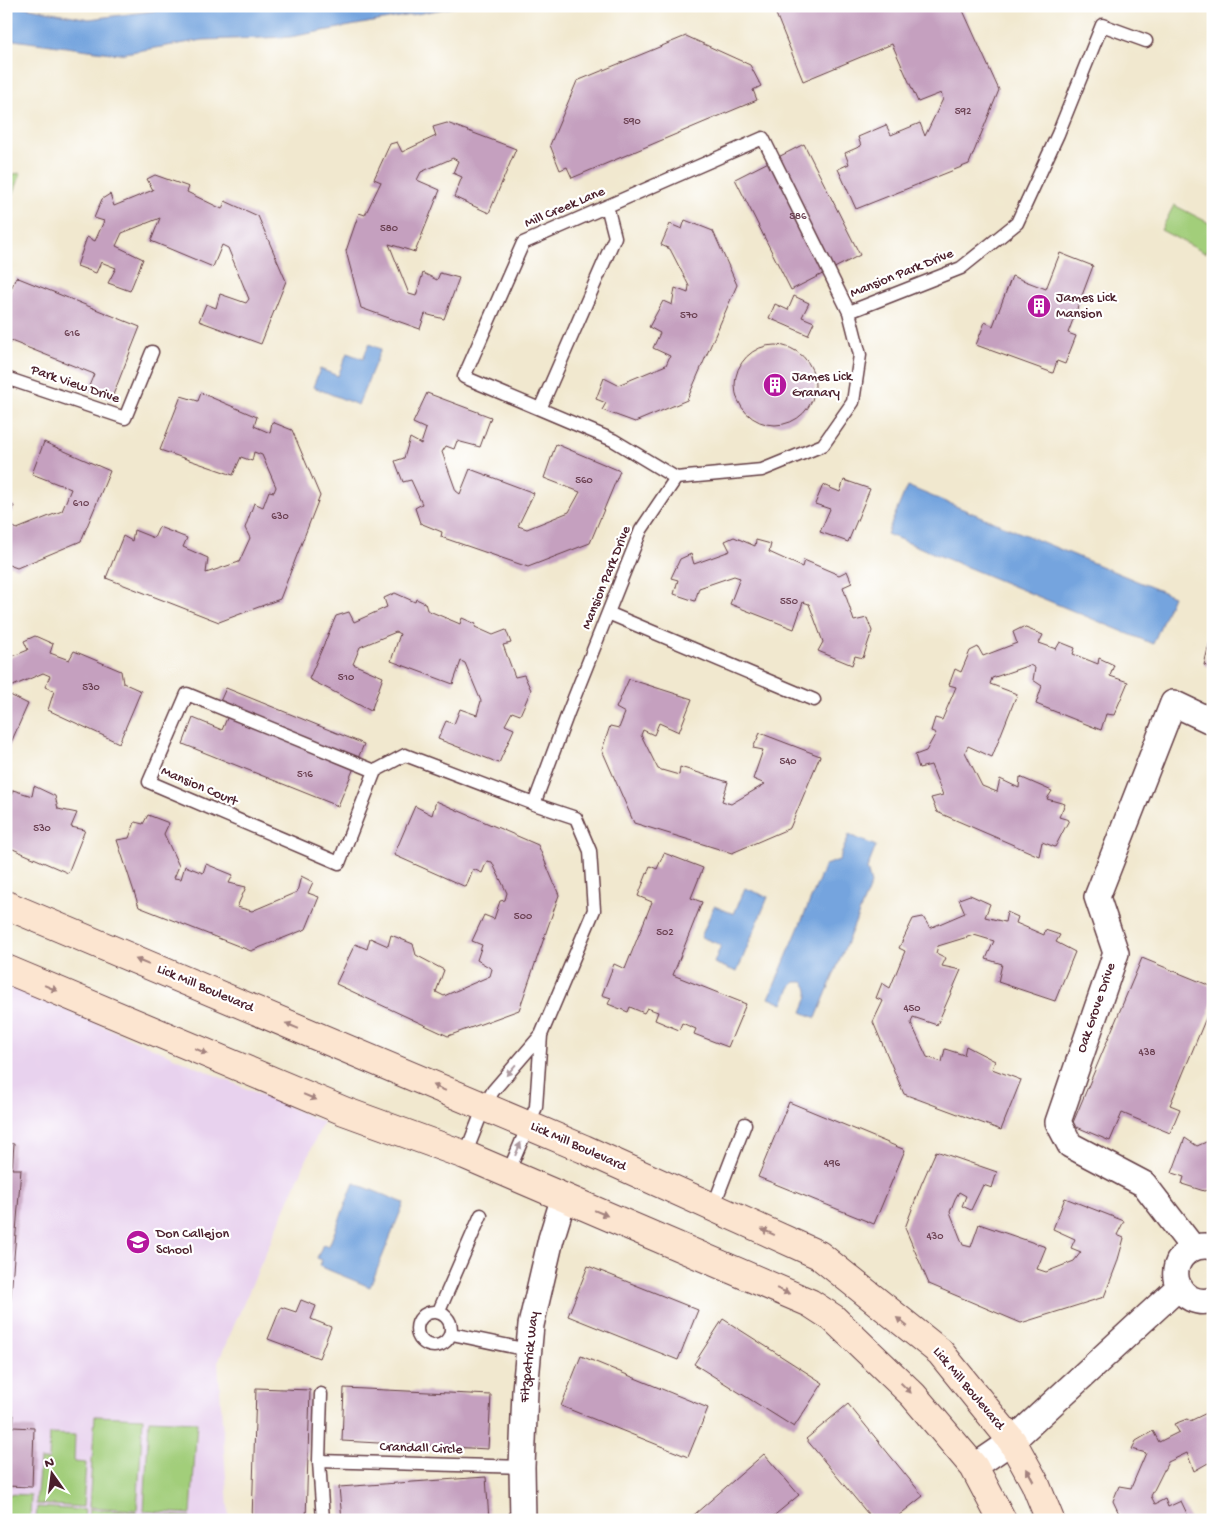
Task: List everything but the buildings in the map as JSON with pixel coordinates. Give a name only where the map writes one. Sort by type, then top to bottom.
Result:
[{"type":"main road","name":"Lick Mill Boulevard","points":[[6,904],[584,1149],[819,1255],[940,1352],[1012,1441],[1035,1483],[1050,1520]]},
{"type":"main road","points":[[6,969],[344,1111],[465,1155],[810,1302],[833,1318],[913,1395],[974,1467],[1002,1520]]},
{"type":"street","name":"Oak Grove Drive","points":[[1179,1287],[1176,1269],[1179,1260],[1185,1252],[1203,1247],[1144,1184],[1070,1145],[1058,1122],[1116,953],[1097,897],[1173,703],[1213,722]]},
{"type":"street","name":"Fitzpatrick Way","points":[[523,1520],[522,1467],[530,1325],[551,1239],[564,1197]]},
{"type":"street","points":[[974,1467],[1012,1441],[1179,1287],[1192,1300],[1201,1302],[1213,1300]]},
{"type":"lane","name":"Mansion Park Drive","points":[[534,804],[641,530],[676,478],[762,470],[823,445],[853,402],[860,355],[849,312],[961,268],[1017,223],[1058,134],[1102,25],[1146,41]]},
{"type":"lane","name":"Mill Creek Lane","points":[[676,478],[612,440],[464,377],[523,242],[763,138],[849,312]]},
{"type":"lane","points":[[540,409],[615,237],[607,206]]},
{"type":"lane","name":"Park View Drive","points":[[6,378],[125,418],[152,352]]},
{"type":"lane","points":[[608,613],[814,700]]},
{"type":"lane","name":"Mansion Court","points":[[187,694],[375,771],[339,863],[149,782],[187,694]]},
{"type":"lane","points":[[375,771],[405,755],[576,818],[590,852],[594,910],[541,1035],[493,1091],[484,1107],[465,1155]]},
{"type":"lane","points":[[508,1173],[536,1107],[541,1035]]},
{"type":"lane","points":[[713,1207],[745,1124]]},
{"type":"lane","points":[[439,1312],[481,1216]]},
{"type":"lane","points":[[439,1312],[450,1320],[452,1334],[443,1345],[429,1346],[418,1337],[416,1324],[425,1313],[439,1312]]},
{"type":"lane","points":[[452,1334],[528,1350]]},
{"type":"lane","points":[[322,1394],[319,1460],[323,1520]]},
{"type":"lane","name":"Crandall Circle","points":[[319,1460],[522,1467]]},
{"type":"shaded area","name":"Don Callejon School","points":[[6,984],[323,1122],[218,1362],[229,1520],[6,1520]]},
{"type":"green space","points":[[21,173],[6,215],[6,175]]},
{"type":"green space","points":[[1174,205],[1213,225],[1213,237],[1205,253],[1161,230]]},
{"type":"green space","points":[[95,1416],[143,1418],[137,1510],[89,1507]]},
{"type":"green space","points":[[149,1420],[197,1422],[191,1514],[144,1511]]},
{"type":"green space","points":[[50,1434],[75,1435],[74,1462],[86,1463],[83,1507],[36,1504],[40,1460],[49,1460]]},
{"type":"green space","points":[[6,1494],[31,1495],[30,1520],[6,1520]]},
{"type":"green space","points":[[37,1507],[85,1510],[84,1520],[36,1520]]},
{"type":"green space","points":[[89,1509],[136,1512],[136,1520],[88,1520]]},
{"type":"green space","points":[[143,1514],[190,1517],[189,1520],[142,1520]]},
{"type":"water","points":[[6,6],[19,6],[89,19],[194,6],[460,6],[290,37],[203,40],[119,54],[6,39]]},
{"type":"water","points":[[369,344],[381,349],[358,405],[313,387],[320,369],[338,376],[347,353],[363,359]]},
{"type":"water","points":[[907,486],[1173,596],[1153,644],[887,534]]},
{"type":"water","points":[[849,835],[876,846],[867,869],[871,884],[816,1018],[802,1012],[808,993],[808,989],[803,982],[795,982],[790,988],[783,1004],[769,998],[825,865],[839,860]]},
{"type":"water","points":[[745,888],[768,897],[737,972],[714,963],[721,945],[701,937],[714,906],[734,914]]},
{"type":"water","points":[[354,1183],[404,1203],[370,1287],[319,1266],[322,1260],[317,1258],[323,1244],[329,1246]]},
{"type":"place","name":"James Lick Mansion","points":[[1039,306]]},
{"type":"place","name":"James Lick Granary","points":[[775,385]]},
{"type":"place","name":"Don Callejon School","points":[[138,1242]]}]
